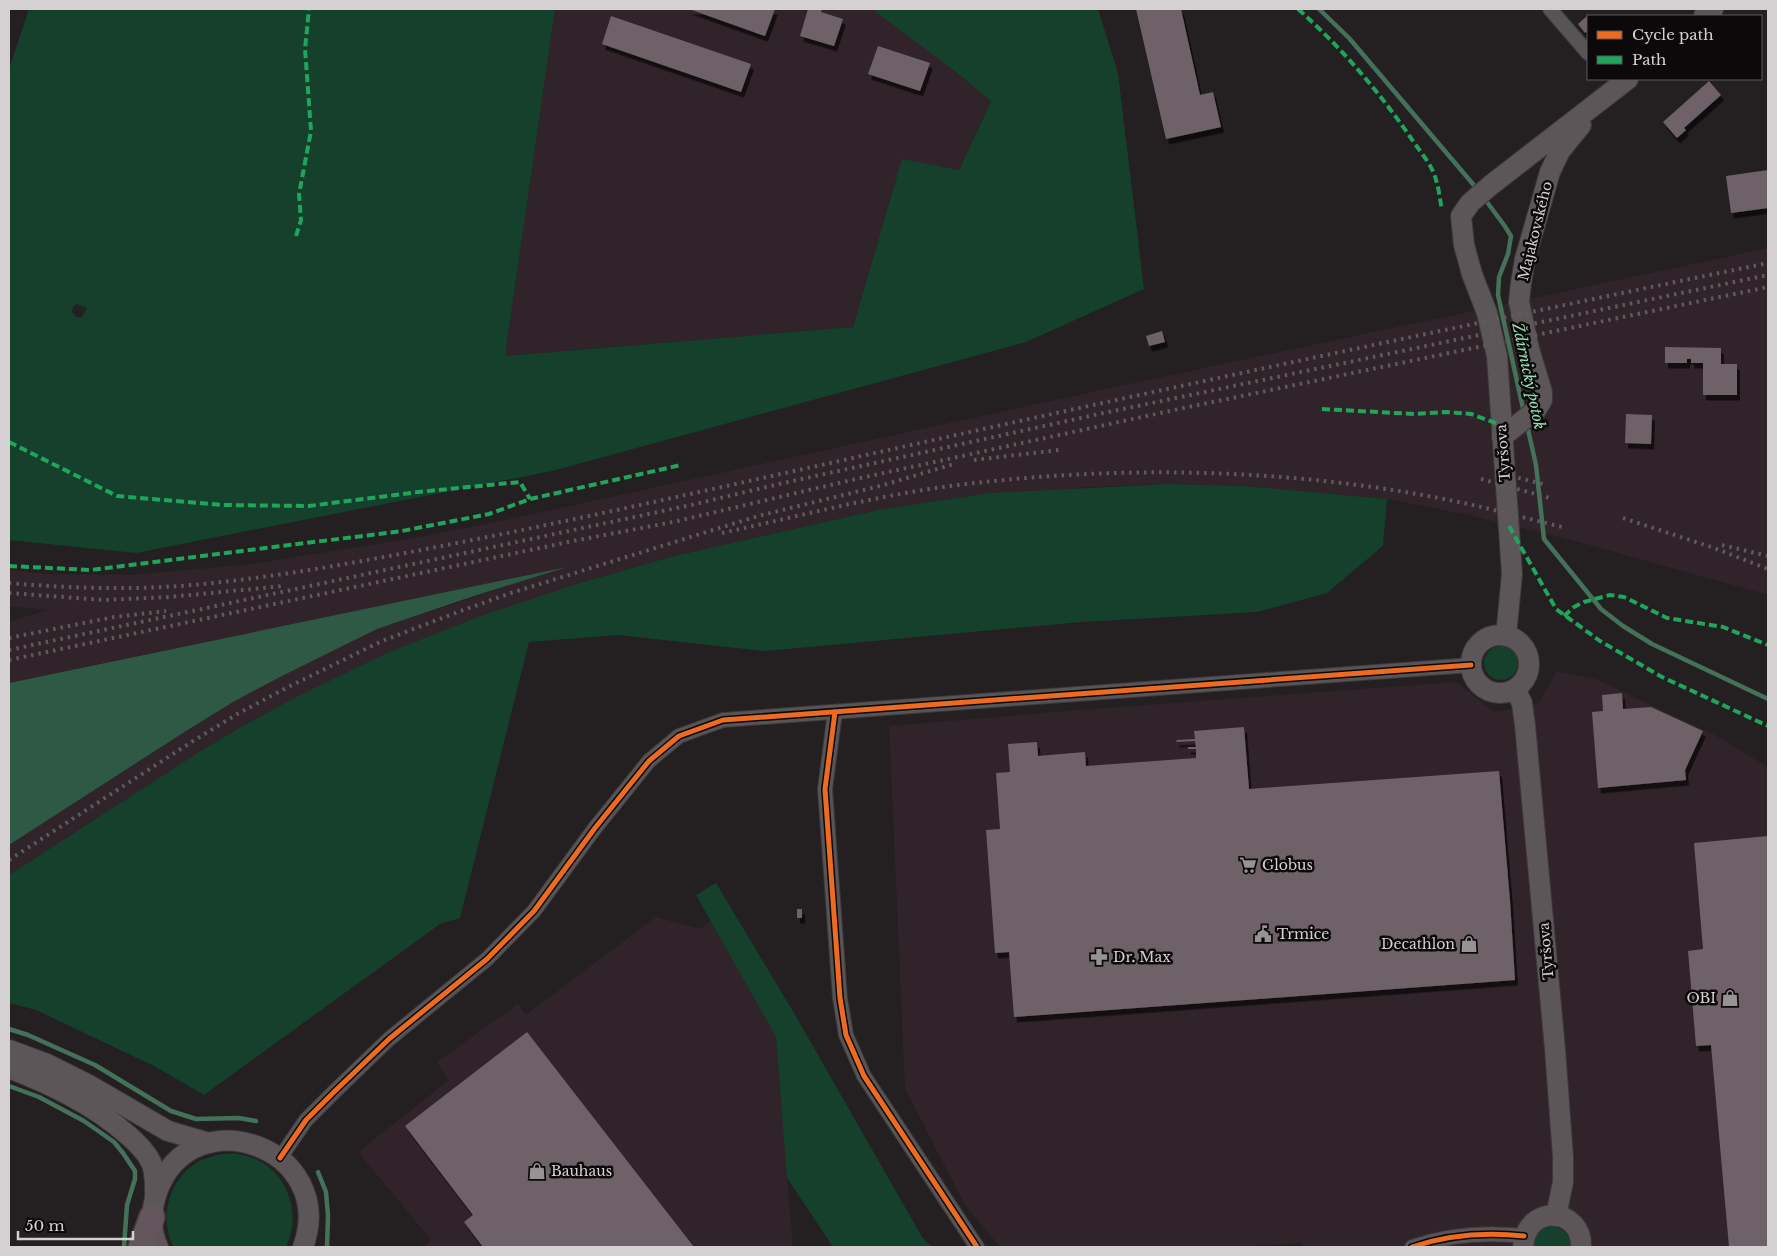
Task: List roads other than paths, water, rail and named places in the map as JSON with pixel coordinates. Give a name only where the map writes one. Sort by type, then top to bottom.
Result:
[{"type":"highway","points":[[141,1247],[154,1207]]},
{"type":"main road","name":"Majakovského","points":[[1472,274],[1464,245],[1461,216],[1470,203],[1618,82]]},
{"type":"main road","name":"Majakovského","points":[[1502,437],[1536,410],[1542,400],[1542,392],[1529,349],[1519,302],[1526,259],[1550,172],[1560,151],[1618,82]]},
{"type":"main road","name":"Tyršova","points":[[1472,274],[1487,313],[1497,356],[1512,574],[1506,636]]},
{"type":"main road","points":[[1506,636],[1514,638],[1521,644],[1529,659],[1529,668],[1521,683],[1514,689],[1496,692],[1486,689],[1479,683],[1471,665],[1472,656],[1482,641],[1490,637],[1506,636]]},
{"type":"main road","name":"Tyršova","points":[[1514,689],[1522,703],[1525,725],[1555,1049],[1563,1157],[1562,1182],[1556,1216]]},
{"type":"main road","points":[[9,1050],[47,1064],[88,1084],[168,1131],[209,1143]]},
{"type":"main road","points":[[9,1068],[69,1094],[97,1111],[135,1142],[151,1162],[155,1180],[153,1230],[158,1247]]},
{"type":"main road","points":[[154,1207],[160,1185],[175,1163],[185,1155],[209,1143],[234,1140],[246,1142],[280,1158],[297,1177],[308,1213],[308,1225],[303,1247]]},
{"type":"main road","points":[[1523,1242],[1533,1222],[1540,1218],[1556,1216],[1565,1218],[1573,1224],[1579,1232],[1581,1247]]},
{"type":"main road","points":[[308,1225],[313,1247]]},
{"type":"street","points":[[1550,9],[1587,52]]},
{"type":"street","points":[[280,1158],[306,1120],[334,1091],[389,1039],[487,959],[534,911],[595,828],[649,760],[679,736],[723,720],[1471,665]]},
{"type":"street","points":[[835,712],[825,789],[840,998],[846,1035],[864,1076],[977,1247]]},
{"type":"street","points":[[1412,1247],[1444,1238],[1502,1234],[1523,1242]]},
{"type":"waterway","name":"Ždírnický potok","points":[[1319,9],[1349,38],[1478,190]]},
{"type":"waterway","name":"Ždírnický potok","points":[[1484,198],[1511,236],[1508,254],[1499,277],[1498,295],[1524,413]]},
{"type":"waterway","name":"Ždírnický potok","points":[[1527,425],[1536,465],[1544,539],[1601,609],[1623,626],[1652,644],[1768,699]]},
{"type":"waterway","points":[[9,1029],[28,1035],[95,1065],[171,1111],[196,1119],[239,1118],[256,1121]]},
{"type":"waterway","points":[[9,1086],[39,1097],[84,1121],[114,1142],[123,1153],[135,1171],[135,1179],[127,1205],[124,1247]]},
{"type":"waterway","points":[[318,1172],[326,1192],[328,1216],[327,1247]]},
{"type":"railway","points":[[9,583],[94,588],[180,586],[280,574],[381,558],[586,517],[1173,388],[1768,263]]},
{"type":"railway","points":[[9,650],[691,505],[1099,414],[1768,275]]},
{"type":"railway","points":[[9,660],[573,541],[673,522],[856,479],[1179,409],[1768,287]]},
{"type":"railway","points":[[974,460],[1059,450]]},
{"type":"railway","points":[[9,860],[239,713],[382,641],[511,593],[758,516],[880,486],[954,464]]},
{"type":"railway","points":[[722,533],[869,500],[928,489],[1079,474],[1140,472],[1262,476],[1384,489],[1459,502],[1566,528]]},
{"type":"railway","points":[[1511,476],[1547,485]]},
{"type":"railway","points":[[1481,479],[1550,498]]},
{"type":"railway","points":[[1623,518],[1714,548],[1768,569]]},
{"type":"railway","points":[[1722,545],[1768,556]]},
{"type":"railway","points":[[9,593],[104,600],[169,597],[284,586]]},
{"type":"railway","points":[[9,638],[114,617],[166,611]]},
{"type":"place","name":"Globus","points":[[1248,865]]},
{"type":"place","name":"Trmice","points":[[1263,934]]},
{"type":"place","name":"Decathlon","points":[[1469,944]]},
{"type":"place","name":"Dr. Max","points":[[1099,957]]},
{"type":"place","name":"OBI","points":[[1730,998]]},
{"type":"place","name":"Bauhaus","points":[[537,1171]]}]
